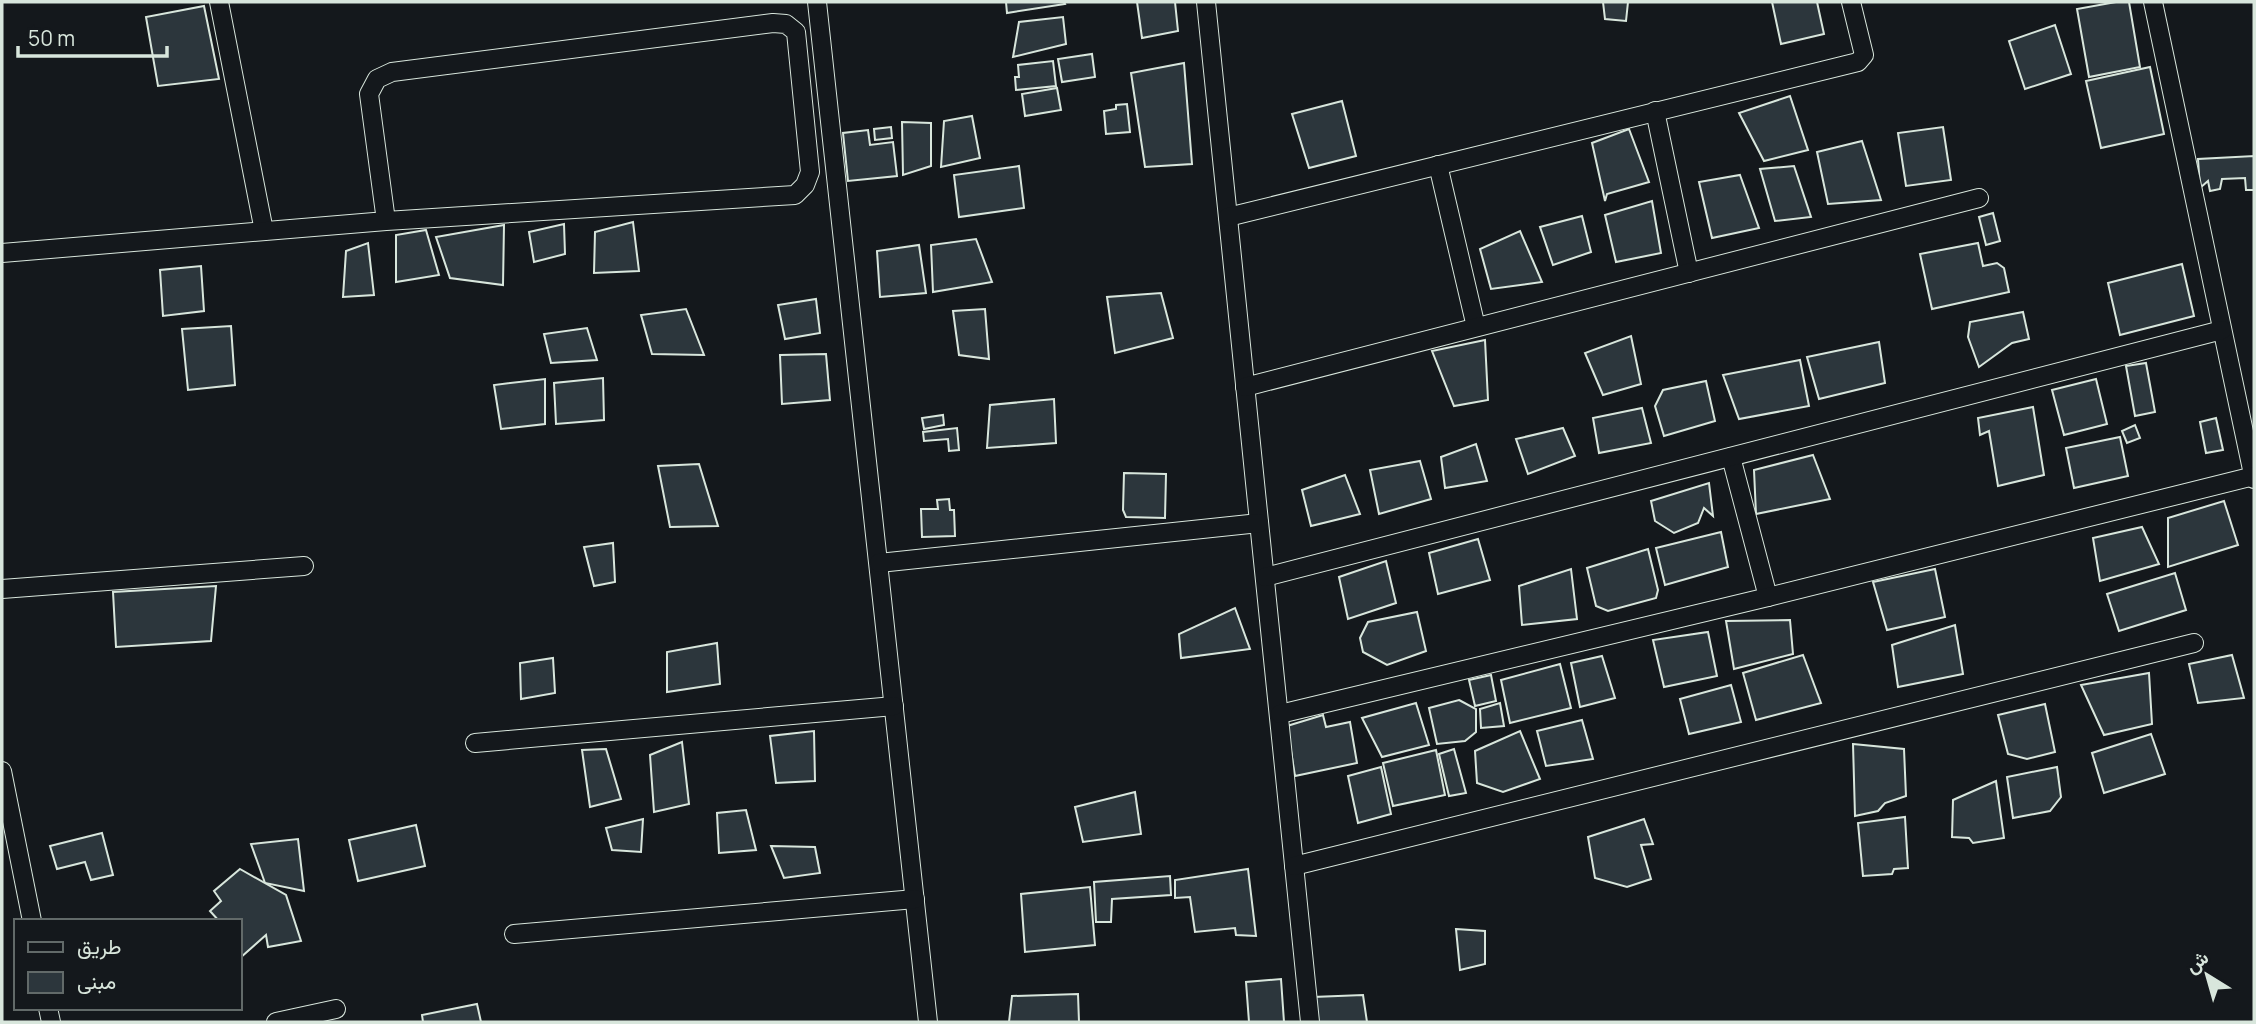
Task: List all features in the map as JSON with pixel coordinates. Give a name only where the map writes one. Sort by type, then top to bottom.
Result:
[{"type":"street","points":[[219,2],[264,231]]},
{"type":"street","points":[[817,2],[928,1022]]},
{"type":"street","points":[[1206,2],[1310,1022]]},
{"type":"street","points":[[1228,217],[1861,60],[1864,55],[1852,2]]},
{"type":"street","points":[[1280,715],[2254,477],[2152,2]]},
{"type":"street","points":[[2,253],[386,221],[795,195],[805,185],[810,172],[796,32],[786,24],[773,23],[392,72],[377,79],[369,94],[386,221]]},
{"type":"street","points":[[1655,111],[1689,273]]},
{"type":"street","points":[[1438,165],[1476,327]]},
{"type":"street","points":[[1245,387],[1979,198]]},
{"type":"street","points":[[1265,577],[2222,330]]},
{"type":"street","points":[[1731,457],[1768,597]]},
{"type":"street","points":[[879,563],[1259,523]]},
{"type":"street","points":[[2,589],[304,566]]},
{"type":"street","points":[[1294,866],[2194,643]]},
{"type":"street","points":[[475,743],[894,706]]},
{"type":"street","points":[[2,771],[32,919]]},
{"type":"street","points":[[514,934],[915,899]]},
{"type":"street","points":[[276,1022],[336,1009]]},
{"type":"building","points":[[1006,2],[1064,2],[1065,4],[1007,13]]},
{"type":"building","points":[[1137,2],[1175,2],[1178,31],[1142,38]]},
{"type":"building","points":[[1603,2],[1628,2],[1626,21],[1605,19]]},
{"type":"building","points":[[1772,2],[1817,2],[1824,34],[1781,44]]},
{"type":"building","points":[[2129,2],[2140,67],[2089,77],[2077,9]]},
{"type":"building","points":[[204,6],[219,79],[158,86],[146,17]]},
{"type":"building","points":[[1063,17],[1066,44],[1013,57],[1019,22]]},
{"type":"building","points":[[2055,25],[2071,74],[2025,89],[2009,41]]},
{"type":"building","points":[[1092,54],[1095,77],[1062,82],[1058,59]]},
{"type":"building","points":[[1053,61],[1056,86],[1016,90],[1018,65]]},
{"type":"building","points":[[1184,63],[1192,164],[1145,167],[1131,73]]},
{"type":"building","points":[[2150,67],[2164,134],[2101,148],[2086,81]]},
{"type":"building","points":[[1057,88],[1061,110],[1025,116],[1022,94]]},
{"type":"building","points":[[1790,96],[1808,150],[1764,161],[1739,113]]},
{"type":"building","points":[[1342,101],[1356,156],[1309,168],[1292,114]]},
{"type":"building","points":[[1127,104],[1130,132],[1106,134],[1104,111],[1116,109],[1116,105]]},
{"type":"building","points":[[972,116],[980,158],[941,167],[944,121]]},
{"type":"building","points":[[902,122],[931,123],[931,166],[903,175]]},
{"type":"building","points":[[891,127],[892,138],[875,140],[874,129]]},
{"type":"building","points":[[1943,127],[1951,180],[1906,186],[1898,133]]},
{"type":"building","points":[[1629,129],[1649,182],[1607,194],[1605,201],[1592,143]]},
{"type":"building","points":[[868,130],[870,145],[893,142],[897,176],[848,181],[843,133]]},
{"type":"building","points":[[1862,141],[1881,200],[1828,204],[1817,152]]},
{"type":"building","points":[[2254,156],[2254,190],[2246,190],[2245,178],[2222,179],[2220,189],[2210,191],[2208,181],[2200,188],[2198,159]]},
{"type":"building","points":[[1019,166],[1024,208],[959,217],[954,175]]},
{"type":"building","points":[[1794,166],[1811,217],[1775,221],[1760,169]]},
{"type":"building","points":[[1740,175],[1759,228],[1712,238],[1699,182]]},
{"type":"building","points":[[1652,201],[1661,253],[1616,262],[1605,215]]},
{"type":"building","points":[[1993,213],[2000,241],[1986,245],[1979,217]]},
{"type":"building","points":[[1582,216],[1591,252],[1553,265],[1540,227]]},
{"type":"building","points":[[633,222],[639,271],[594,273],[595,232]]},
{"type":"building","points":[[564,224],[565,254],[534,262],[529,232]]},
{"type":"building","points":[[504,225],[503,285],[450,278],[436,237]]},
{"type":"building","points":[[426,230],[439,275],[396,282],[396,235]]},
{"type":"building","points":[[1520,231],[1542,282],[1491,289],[1480,249]]},
{"type":"building","points":[[976,239],[992,282],[933,292],[931,245]]},
{"type":"building","points":[[368,243],[374,295],[343,297],[346,251]]},
{"type":"building","points":[[1978,243],[1983,266],[1997,263],[2004,268],[2009,292],[1932,309],[1920,254]]},
{"type":"building","points":[[919,245],[926,293],[880,297],[877,251]]},
{"type":"building","points":[[2182,264],[2194,316],[2120,335],[2108,283]]},
{"type":"building","points":[[201,266],[204,311],[163,316],[160,270]]},
{"type":"building","points":[[1161,293],[1173,338],[1115,353],[1107,297]]},
{"type":"building","points":[[816,299],[820,333],[785,339],[778,305]]},
{"type":"building","points":[[686,309],[704,355],[652,354],[641,315]]},
{"type":"building","points":[[985,309],[989,359],[959,355],[953,311]]},
{"type":"building","points":[[2023,312],[2029,339],[2012,343],[1979,367],[1968,337],[1970,322]]},
{"type":"building","points":[[231,326],[235,385],[188,390],[182,329]]},
{"type":"building","points":[[587,328],[597,360],[551,363],[544,334]]},
{"type":"building","points":[[1631,336],[1641,384],[1603,395],[1585,353]]},
{"type":"building","points":[[1485,340],[1488,400],[1454,406],[1432,351]]},
{"type":"building","points":[[1879,342],[1885,383],[1819,399],[1807,357]]},
{"type":"building","points":[[826,354],[830,400],[782,404],[780,355]]},
{"type":"building","points":[[1800,360],[1809,406],[1739,419],[1723,375]]},
{"type":"building","points":[[2146,363],[2155,412],[2135,416],[2126,366]]},
{"type":"building","points":[[603,378],[604,420],[556,424],[554,383]]},
{"type":"building","points":[[545,379],[545,424],[501,429],[494,385]]},
{"type":"building","points":[[2096,379],[2107,424],[2064,435],[2052,390]]},
{"type":"building","points":[[1706,381],[1715,421],[1664,436],[1655,406],[1663,390]]},
{"type":"building","points":[[1054,399],[1056,443],[987,448],[990,405]]},
{"type":"building","points":[[2033,407],[2044,475],[1998,486],[1989,431],[1980,435],[1978,418]]},
{"type":"building","points":[[1642,408],[1651,443],[1599,453],[1593,418]]},
{"type":"building","points":[[943,415],[944,425],[924,429],[922,418]]},
{"type":"building","points":[[2216,418],[2223,450],[2206,453],[2200,422]]},
{"type":"building","points":[[2135,425],[2140,438],[2127,443],[2122,431]]},
{"type":"building","points":[[957,428],[959,450],[949,451],[948,439],[924,441],[923,432]]},
{"type":"building","points":[[1563,428],[1575,456],[1528,474],[1516,439]]},
{"type":"building","points":[[2120,437],[2128,476],[2074,488],[2066,448]]},
{"type":"building","points":[[1476,444],[1487,481],[1445,488],[1441,457]]},
{"type":"building","points":[[1813,455],[1830,499],[1756,514],[1754,470]]},
{"type":"building","points":[[1420,461],[1431,499],[1379,514],[1370,470]]},
{"type":"building","points":[[699,464],[718,526],[670,527],[658,466]]},
{"type":"building","points":[[1124,473],[1166,474],[1165,518],[1126,517],[1123,510]]},
{"type":"building","points":[[1345,475],[1360,514],[1311,526],[1302,490]]},
{"type":"building","points":[[1709,483],[1713,516],[1704,508],[1698,523],[1674,533],[1655,521],[1651,501]]},
{"type":"building","points":[[949,499],[950,510],[954,510],[955,536],[922,537],[921,509],[938,509],[937,500]]},
{"type":"building","points":[[2224,501],[2238,545],[2168,567],[2168,518]]},
{"type":"building","points":[[2142,527],[2159,564],[2100,581],[2093,538]]},
{"type":"building","points":[[1721,532],[1728,567],[1665,585],[1656,548]]},
{"type":"building","points":[[1478,539],[1490,580],[1438,594],[1429,553]]},
{"type":"building","points":[[613,543],[615,582],[594,586],[584,547]]},
{"type":"building","points":[[1648,549],[1658,590],[1656,598],[1608,611],[1596,606],[1587,568]]},
{"type":"building","points":[[1386,561],[1396,603],[1348,619],[1339,577]]},
{"type":"building","points":[[1571,569],[1577,619],[1522,625],[1519,586]]},
{"type":"building","points":[[1935,569],[1945,617],[1887,630],[1873,582]]},
{"type":"building","points":[[2175,573],[2186,610],[2119,631],[2107,594]]},
{"type":"building","points":[[216,586],[211,641],[116,647],[113,592]]},
{"type":"building","points":[[1235,608],[1250,649],[1181,658],[1179,634]]},
{"type":"building","points":[[1417,612],[1426,651],[1387,665],[1363,652],[1360,638],[1368,622]]},
{"type":"building","points":[[1790,620],[1793,654],[1734,669],[1726,621]]},
{"type":"building","points":[[1955,625],[1963,674],[1898,687],[1892,645]]},
{"type":"building","points":[[1708,632],[1717,676],[1664,687],[1653,640]]},
{"type":"building","points":[[717,643],[720,684],[667,692],[667,652]]},
{"type":"building","points":[[1803,655],[1821,703],[1756,720],[1743,673]]},
{"type":"building","points":[[2232,655],[2244,698],[2198,703],[2189,664]]},
{"type":"building","points":[[1602,656],[1615,698],[1580,707],[1571,663]]},
{"type":"building","points":[[553,658],[555,693],[521,699],[520,663]]},
{"type":"building","points":[[1560,664],[1571,708],[1510,723],[1501,680]]},
{"type":"building","points":[[2149,673],[2152,724],[2104,735],[2081,685]]},
{"type":"building","points":[[1491,675],[1496,701],[1475,706],[1469,680]]},
{"type":"building","points":[[1731,685],[1741,722],[1689,734],[1680,699]]},
{"type":"building","points":[[1459,700],[1476,709],[1476,732],[1465,741],[1437,744],[1429,708]]},
{"type":"building","points":[[1416,703],[1429,745],[1382,757],[1362,718]]},
{"type":"building","points":[[1500,703],[1504,726],[1481,728],[1480,709]]},
{"type":"building","points":[[2045,704],[2055,752],[2027,759],[2008,754],[1998,715]]},
{"type":"building","points":[[1323,715],[1326,727],[1350,722],[1357,763],[1295,776],[1287,726]]},
{"type":"building","points":[[1582,720],[1593,759],[1546,766],[1537,731]]},
{"type":"building","points":[[814,731],[815,781],[776,783],[770,736]]},
{"type":"building","points":[[1520,731],[1540,779],[1503,792],[1477,783],[1475,751]]},
{"type":"building","points":[[2151,734],[2165,774],[2104,793],[2092,753]]},
{"type":"building","points":[[682,742],[689,804],[654,812],[650,755]]},
{"type":"building","points":[[1853,744],[1904,749],[1906,796],[1885,803],[1878,811],[1855,816]]},
{"type":"building","points":[[606,749],[621,799],[590,807],[582,750]]},
{"type":"building","points":[[1454,749],[1466,793],[1449,796],[1439,754]]},
{"type":"building","points":[[1436,750],[1445,795],[1393,806],[1383,763]]},
{"type":"building","points":[[1381,767],[1391,814],[1358,823],[1348,776]]},
{"type":"building","points":[[2057,767],[2061,797],[2050,811],[2013,818],[2007,777]]},
{"type":"building","points":[[1996,781],[2004,838],[1973,843],[1969,838],[1952,837],[1953,800]]},
{"type":"building","points":[[1135,792],[1141,834],[1083,842],[1075,807]]},
{"type":"building","points":[[746,810],[756,850],[719,853],[717,813]]},
{"type":"building","points":[[1905,817],[1908,868],[1894,869],[1892,874],[1863,876],[1858,823]]},
{"type":"building","points":[[643,819],[641,852],[612,850],[606,828]]},
{"type":"building","points":[[1644,819],[1653,844],[1641,845],[1651,879],[1627,887],[1595,878],[1588,837]]},
{"type":"building","points":[[416,825],[425,866],[358,881],[349,840]]},
{"type":"building","points":[[102,833],[113,875],[91,880],[85,862],[57,869],[50,846]]},
{"type":"building","points":[[298,839],[304,891],[265,883],[251,844]]},
{"type":"building","points":[[771,846],[815,847],[820,873],[784,878]]},
{"type":"building","points":[[240,869],[286,895],[301,941],[268,947],[266,935],[242,956],[242,919],[217,919],[210,911],[221,901],[214,891]]},
{"type":"building","points":[[1248,869],[1256,936],[1236,935],[1235,928],[1195,932],[1190,897],[1175,898],[1175,880]]},
{"type":"building","points":[[1170,876],[1171,895],[1112,899],[1111,922],[1096,922],[1094,882]]},
{"type":"building","points":[[1090,887],[1095,945],[1025,952],[1021,894]]},
{"type":"building","points":[[1456,929],[1485,931],[1485,964],[1460,970]]},
{"type":"building","points":[[1281,979],[1284,1022],[1249,1022],[1246,982]]},
{"type":"building","points":[[1078,994],[1079,1022],[1009,1022],[1012,996]]},
{"type":"building","points":[[1363,995],[1367,1022],[1316,1022],[1313,997]]},
{"type":"building","points":[[477,1004],[481,1022],[423,1022],[422,1015]]}]
